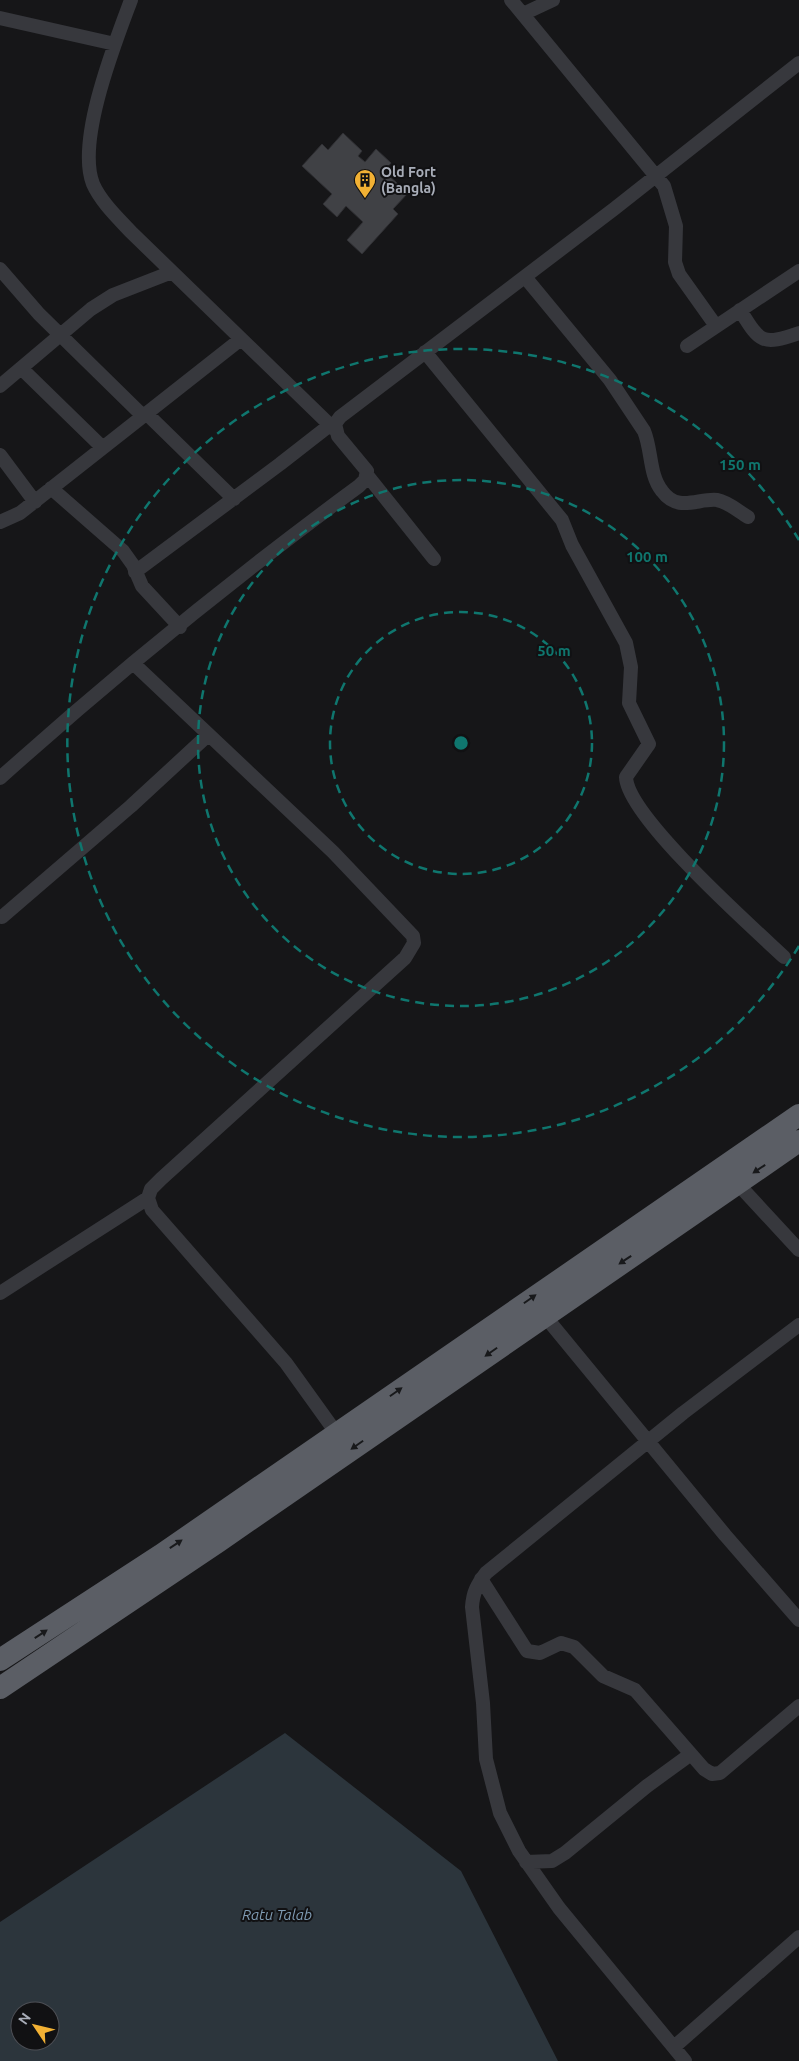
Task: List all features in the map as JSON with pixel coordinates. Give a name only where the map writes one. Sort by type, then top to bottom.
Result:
[{"type":"highway","points":[[0,1660],[160,1555],[799,1115]]},
{"type":"highway","points":[[0,1688],[218,1541],[799,1141]]},
{"type":"street","points":[[130,0],[97,103],[91,138],[89,166],[93,184],[104,202],[130,232],[332,427],[362,462],[367,475],[434,558]]},
{"type":"street","points":[[511,0],[664,186],[676,226],[675,262],[678,274],[716,326]]},
{"type":"street","points":[[523,14],[553,0]]},
{"type":"street","points":[[0,18],[115,44]]},
{"type":"street","points":[[135,572],[332,427],[340,417],[656,176],[799,63]]},
{"type":"street","points":[[0,269],[39,314],[234,499]]},
{"type":"street","points":[[687,346],[799,271]]},
{"type":"street","points":[[0,386],[92,309],[113,295],[172,272]]},
{"type":"street","points":[[525,277],[610,380],[644,431],[648,441],[654,475],[662,491],[679,502],[689,504],[716,500],[728,504],[748,517]]},
{"type":"street","points":[[740,310],[754,334],[763,339],[778,340],[799,333]]},
{"type":"street","points":[[0,522],[20,513],[241,339]]},
{"type":"street","points":[[426,352],[562,520],[572,545],[626,643],[631,668],[629,703],[649,744],[626,777],[629,790],[651,823],[680,857],[784,958]]},
{"type":"street","points":[[21,368],[102,448]]},
{"type":"street","points":[[0,455],[34,502]]},
{"type":"street","points":[[0,778],[134,664],[287,540],[359,486],[367,475]]},
{"type":"street","points":[[51,488],[123,551],[142,586],[180,627]]},
{"type":"street","points":[[134,664],[333,852],[408,928],[413,936],[414,943],[405,958],[161,1179],[151,1189],[148,1198],[152,1210],[286,1363],[337,1434]]},
{"type":"street","points":[[2,917],[131,806],[208,735]]},
{"type":"street","points":[[737,1183],[799,1250]]},
{"type":"street","points":[[0,1292],[148,1198]]},
{"type":"street","points":[[544,1315],[799,1620]]},
{"type":"street","points":[[686,2061],[559,1908],[526,1862],[500,1813],[486,1759],[483,1703],[472,1607],[476,1586],[486,1573],[650,1442],[683,1413],[799,1325]]},
{"type":"street","points":[[481,1579],[527,1651],[540,1653],[561,1642],[574,1647],[603,1676],[635,1690],[704,1769],[716,1774],[799,1706]]},
{"type":"street","points":[[526,1862],[552,1861],[565,1853],[647,1786],[691,1754]]},
{"type":"street","points":[[674,2047],[799,1937]]},
{"type":"water","name":"Ratu Talab","points":[[285,1733],[461,1871],[558,2061],[0,2061],[0,1922]]},
{"type":"building","name":"Old Fort (Bangla)","points":[[343,133],[362,151],[358,156],[365,162],[376,149],[391,163],[380,176],[385,180],[388,175],[408,193],[393,209],[398,214],[362,254],[347,240],[363,222],[346,206],[337,217],[323,204],[332,194],[302,166],[322,144],[328,150]]},
{"type":"place","name":"Old Fort (Bangla)","points":[[365,199]]}]
